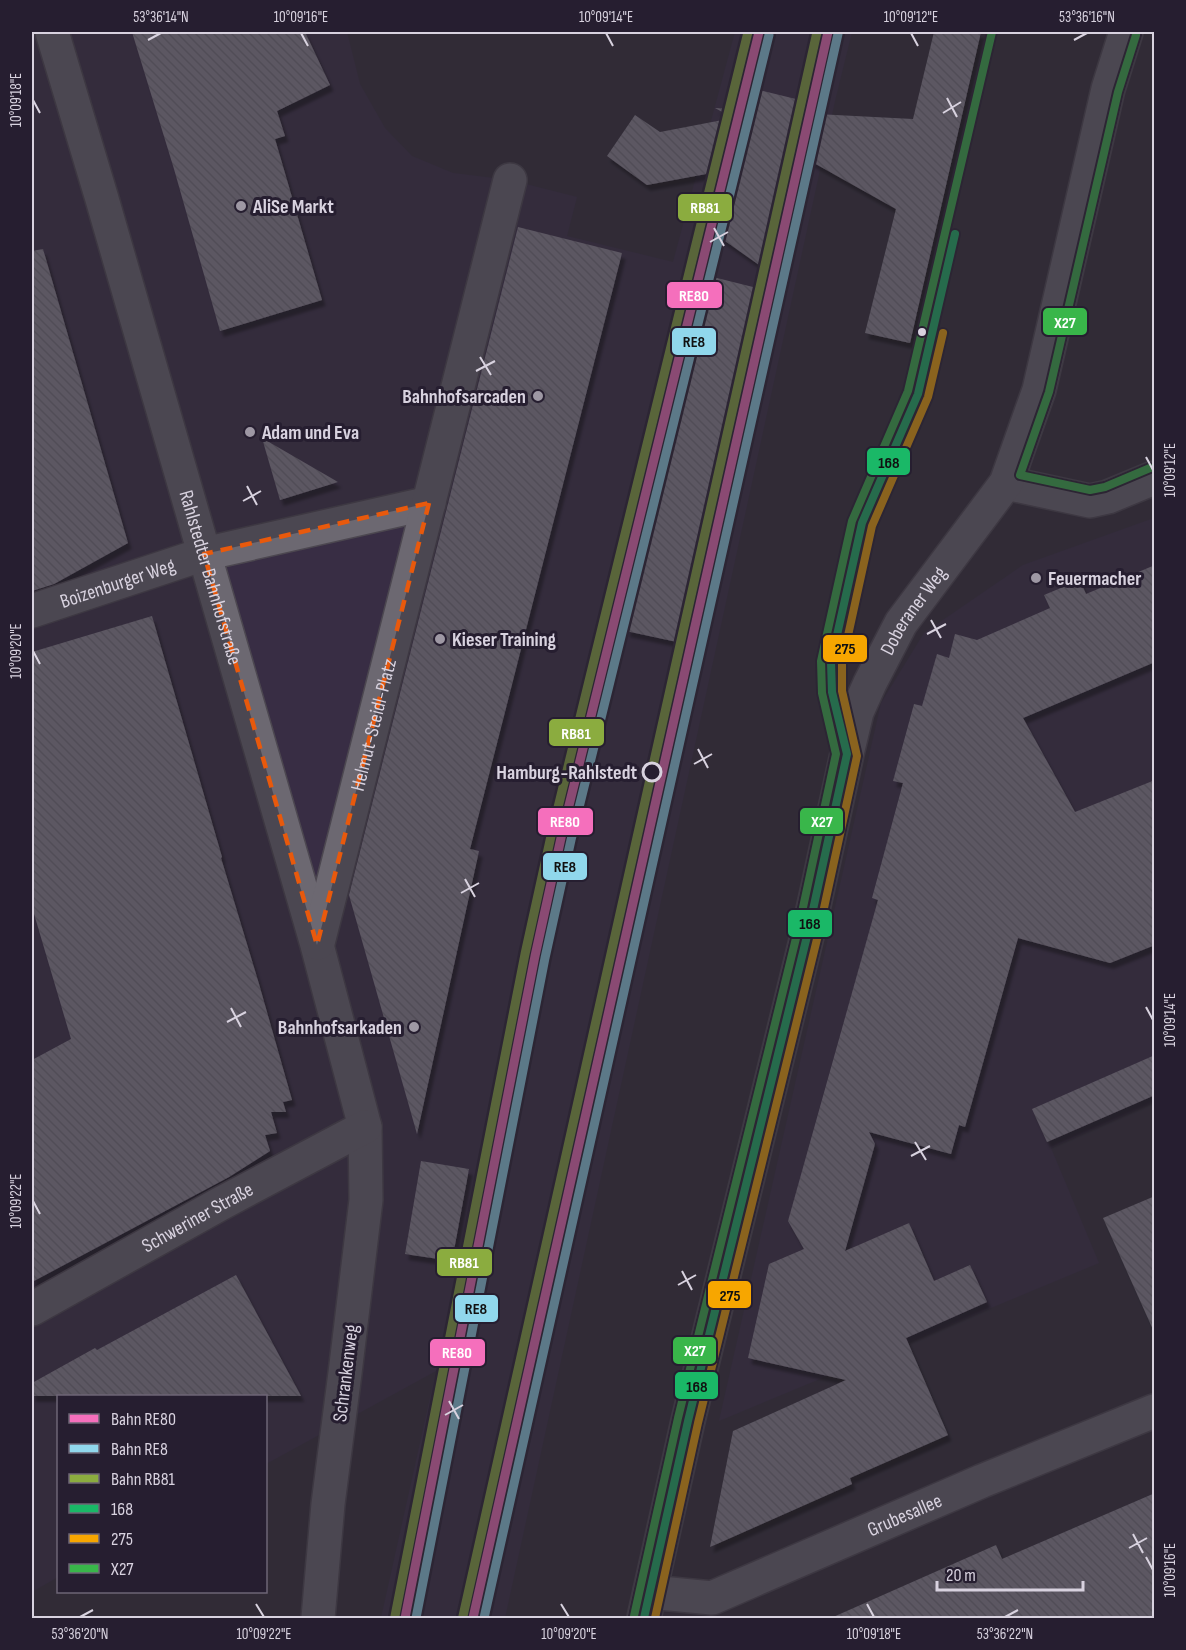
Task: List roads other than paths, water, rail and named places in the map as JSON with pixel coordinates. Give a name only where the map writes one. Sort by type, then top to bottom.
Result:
[{"type":"street","name":"Rahlstedter Bahnhofstraße","points":[[52,32],[317,945],[365,1127]]},
{"type":"street","name":"Doberaner Weg","points":[[647,1605],[691,1410],[809,928],[857,712],[902,623],[1006,483],[1040,390],[1108,89],[1126,32]]},
{"type":"street","name":"Helmut-Steidl-Platz","points":[[317,945],[510,180]]},
{"type":"street","points":[[1006,483],[1090,501],[1108,497],[1155,478]]},
{"type":"street","points":[[204,555],[429,503]]},
{"type":"street","name":"Boizenburger Weg","points":[[32,611],[204,555]]},
{"type":"street","name":"Schweriner Straße","points":[[32,1309],[220,1204],[365,1127]]},
{"type":"street","name":"Schrankenweg","points":[[318,1618],[328,1504],[366,1200],[365,1127]]},
{"type":"street","name":"Grubesallee","points":[[647,1605],[712,1598],[982,1481],[1155,1411]]},
{"type":"rail line","name":"RB81","points":[[395,1616],[525,954],[551,836],[748,32]]},
{"type":"rail line","name":"RE80","points":[[405,1618],[535,956],[561,838],[759,32]]},
{"type":"rail line","name":"RB81","points":[[463,1616],[817,32]]},
{"type":"rail line","name":"RE80","points":[[473,1618],[828,32]]},
{"type":"rail line","name":"RE8","points":[[484,1618],[838,34]]},
{"type":"rail line","name":"RE8","points":[[416,1618],[545,958],[571,840],[769,35]]},
{"type":"place","name":"AliSe Markt","points":[[241,206]]},
{"type":"place","name":"Bahnhofsarcaden","points":[[538,396]]},
{"type":"place","name":"Adam und Eva","points":[[250,432]]},
{"type":"place","name":"Feuermacher","points":[[1036,578]]},
{"type":"place","name":"Kieser Training","points":[[440,639]]},
{"type":"place","name":"Hamburg-Rahlstedt","points":[[652,772]]},
{"type":"place","name":"Bahnhofsarkaden","points":[[414,1027]]}]
